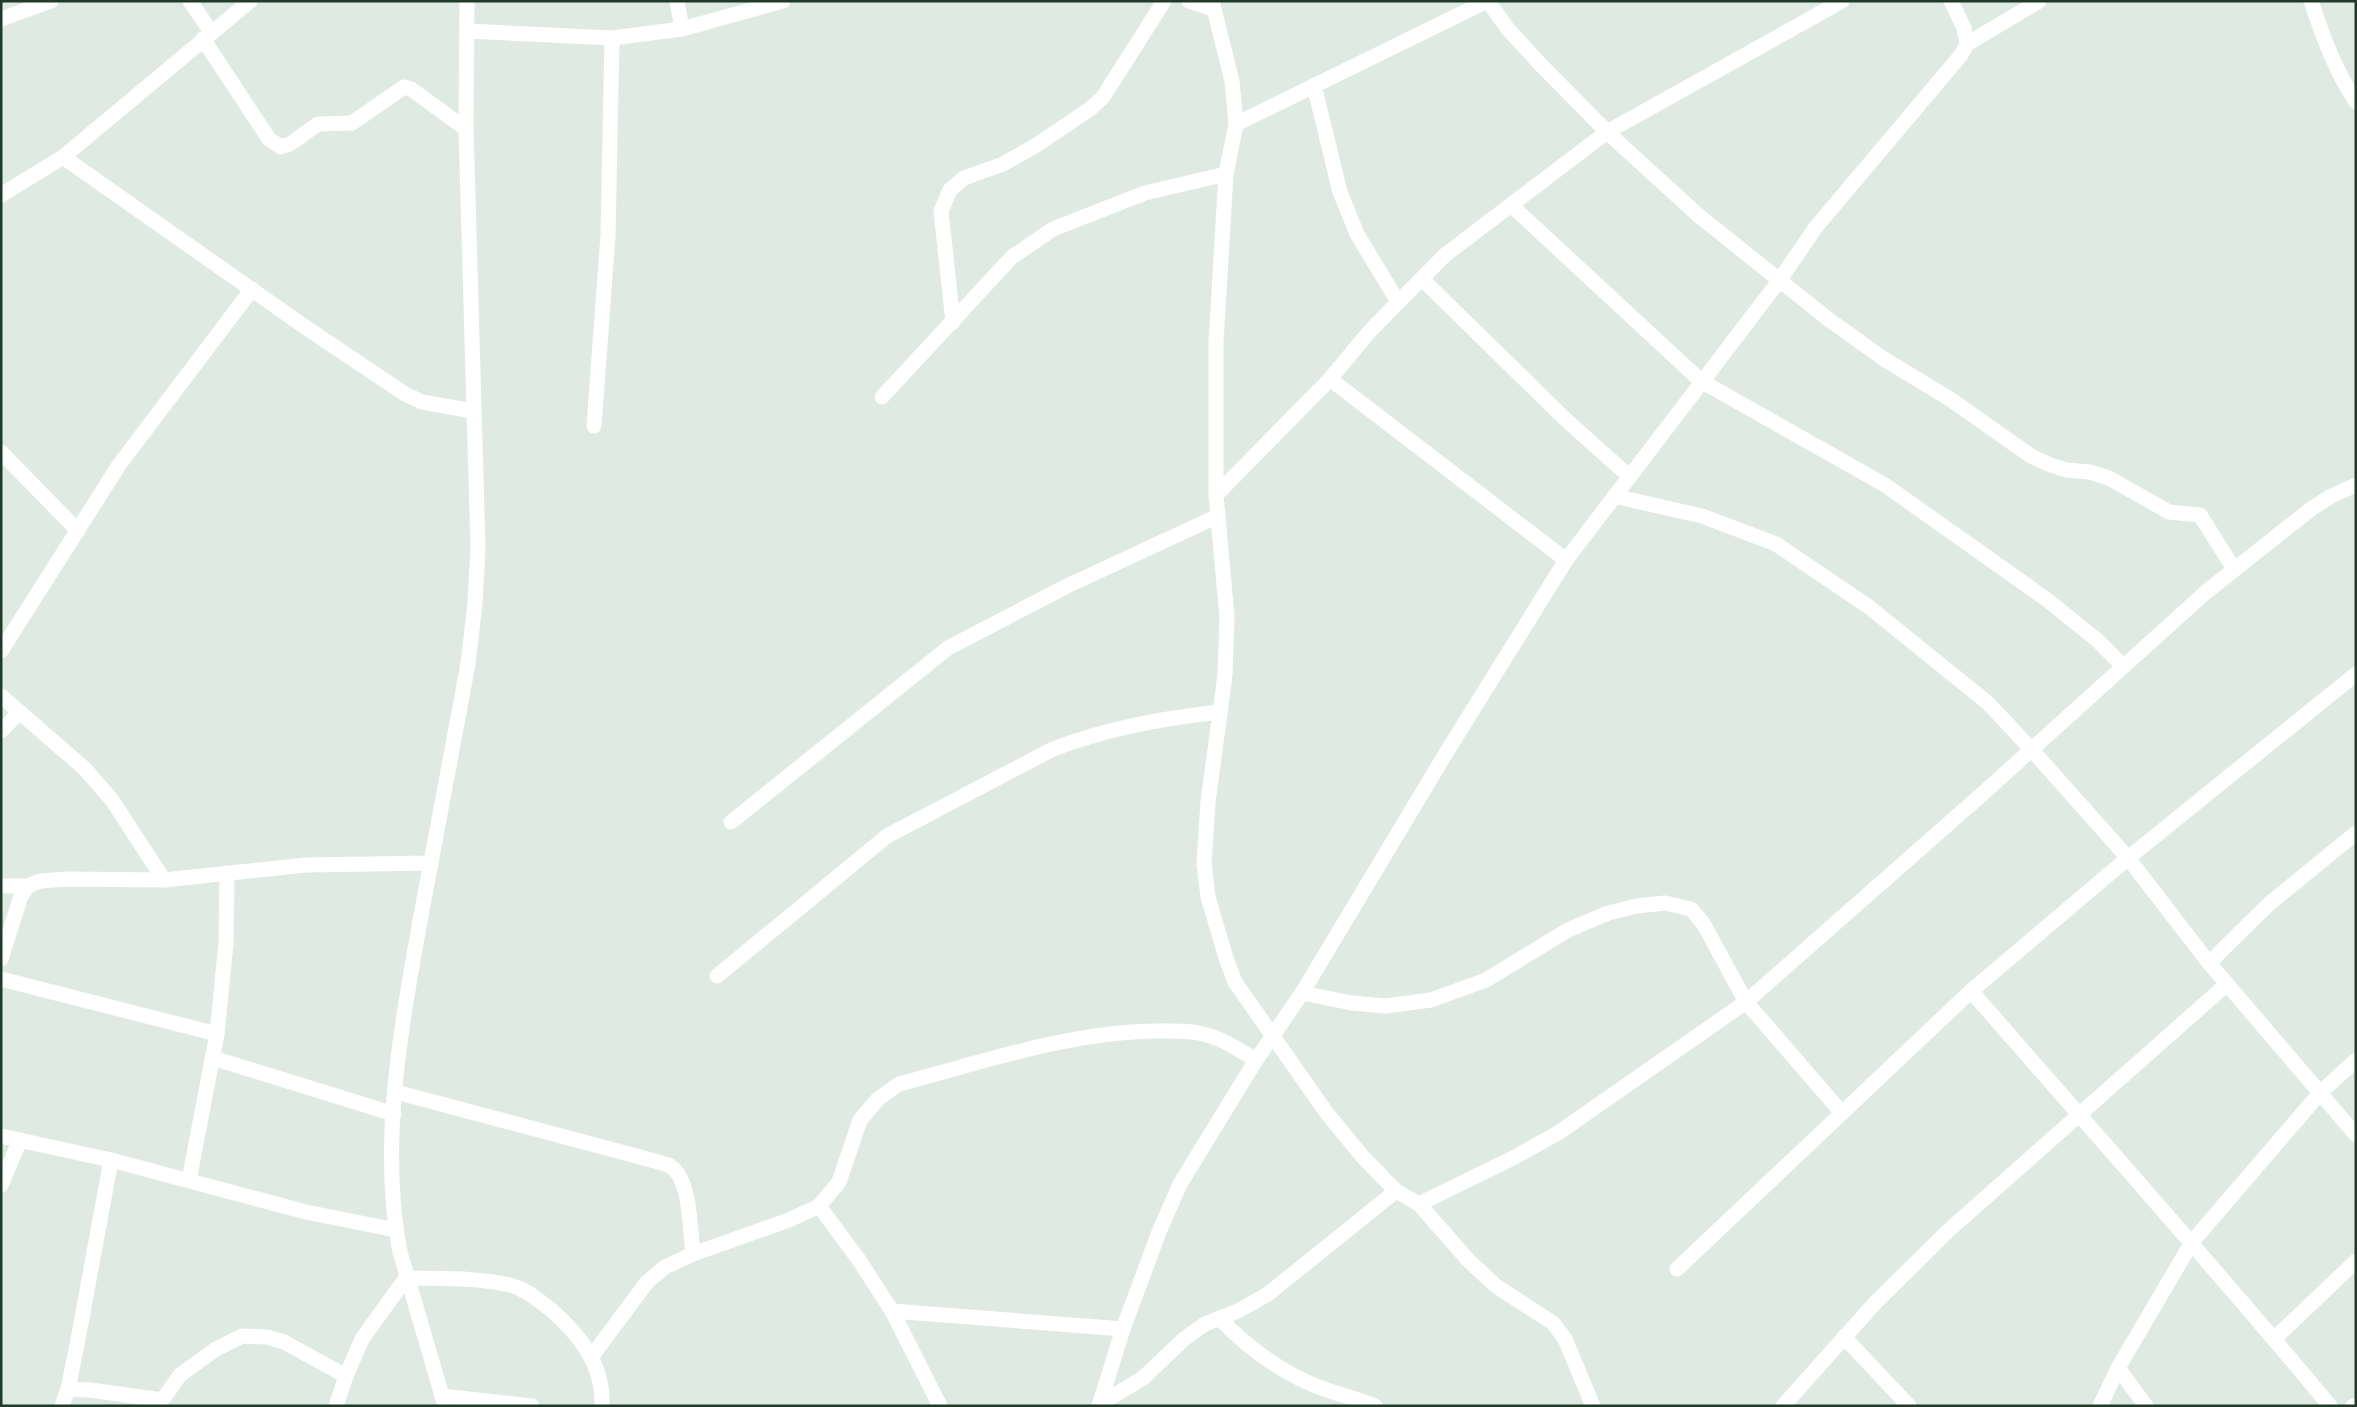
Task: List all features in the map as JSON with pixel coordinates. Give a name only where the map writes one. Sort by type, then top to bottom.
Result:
[{"type":"street","points":[[1,19],[51,1]]},
{"type":"street","points":[[190,1],[207,35],[270,140],[282,147],[290,144],[318,124],[352,123],[404,87],[411,88],[466,129]]},
{"type":"street","points":[[1,195],[63,157],[250,1]]},
{"type":"street","points":[[467,1],[466,129],[472,411],[478,548],[475,603],[468,664],[399,1039],[392,1181],[396,1230],[406,1278],[443,1401],[532,1406]]},
{"type":"street","points":[[677,1],[682,29]]},
{"type":"street","points":[[468,31],[612,38],[682,29],[783,1]]},
{"type":"street","points":[[952,322],[941,211],[950,190],[964,178],[1003,164],[1035,146],[1090,109],[1103,97],[1164,1]]},
{"type":"street","points":[[1189,1],[1213,5],[1232,81],[1236,124],[1226,174],[1216,342],[1216,495],[1227,617],[1225,675],[1208,802],[1204,862],[1208,897],[1226,958],[1236,982],[1326,1112],[1362,1156],[1396,1191],[1419,1204],[1468,1260],[1496,1286],[1553,1323],[1566,1339],[1593,1406]]},
{"type":"street","points":[[1236,124],[1488,1],[1507,28],[1541,66],[1607,132],[1698,215],[1780,281],[1884,359],[1950,399],[2031,456],[2066,470],[2090,472],[2109,478],[2169,512],[2180,515],[2190,513],[2200,515],[2234,569]]},
{"type":"street","points":[[1216,495],[1330,379],[1369,332],[1445,254],[1512,206],[1607,132],[1842,1]]},
{"type":"street","points":[[1951,1],[1964,28],[1967,44]]},
{"type":"street","points":[[1099,1405],[1123,1329],[1159,1232],[1180,1184],[1256,1060],[1274,1038],[1302,993],[1446,753],[1566,560],[1701,381],[1780,281],[1816,228],[1961,55],[1967,44],[2039,1]]},
{"type":"street","points":[[2312,1],[2328,50],[2339,76],[2356,102]]},
{"type":"street","points":[[594,426],[608,235],[612,38]]},
{"type":"street","points":[[1314,85],[1340,192],[1356,234],[1398,302]]},
{"type":"street","points":[[63,157],[305,327],[405,394],[422,402],[472,411]]},
{"type":"street","points":[[882,397],[1012,257],[1053,230],[1145,193],[1226,174]]},
{"type":"street","points":[[1512,206],[1701,381],[1885,485],[2046,599],[2097,640],[2124,666]]},
{"type":"street","points":[[1422,279],[1565,419],[1630,477]]},
{"type":"street","points":[[1,650],[118,465],[252,289]]},
{"type":"street","points":[[1330,379],[1566,560]]},
{"type":"street","points":[[1,452],[78,531]]},
{"type":"street","points":[[1419,1204],[1513,1158],[1558,1133],[1746,1002],[2234,569],[2311,509],[2331,496],[2356,485]]},
{"type":"street","points":[[1614,496],[1702,516],[1776,544],[1844,589],[1988,703],[2128,858],[2209,963],[2356,1135]]},
{"type":"street","points":[[731,822],[948,648],[1074,582],[1218,516]]},
{"type":"street","points":[[1677,1268],[1971,991],[2128,858],[2356,674]]},
{"type":"street","points":[[1,696],[85,769],[112,800],[164,880]]},
{"type":"street","points":[[1,731],[20,712]]},
{"type":"street","points":[[717,976],[872,847],[915,820],[1053,749],[1142,722],[1220,712]]},
{"type":"street","points":[[2209,963],[2270,903],[2356,832]]},
{"type":"street","points":[[1,886],[28,886],[40,881],[66,879],[164,880],[306,865],[431,864]]},
{"type":"street","points":[[189,1180],[217,1034],[226,943],[227,873]]},
{"type":"street","points":[[1,959],[21,896],[28,886]]},
{"type":"street","points":[[1302,993],[1352,1003],[1385,1006],[1431,1000],[1486,980],[1568,930],[1608,914],[1637,906],[1665,903],[1691,909],[1703,923],[1746,1002],[1842,1113]]},
{"type":"street","points":[[1,978],[217,1034]]},
{"type":"street","points":[[1783,1406],[1874,1303],[1950,1230],[2227,984]]},
{"type":"street","points":[[1971,991],[2078,1115],[2192,1242],[2216,1273],[2330,1406]]},
{"type":"street","points":[[592,1356],[647,1282],[666,1267],[693,1254],[789,1220],[819,1206],[838,1182],[860,1120],[878,1099],[899,1084],[1069,1040],[1123,1032],[1182,1031],[1196,1033],[1216,1038],[1256,1060]]},
{"type":"street","points":[[213,1058],[394,1114]]},
{"type":"street","points":[[2100,1406],[2118,1368],[2192,1242],[2320,1093],[2356,1060]]},
{"type":"street","points":[[396,1092],[640,1156],[670,1166],[680,1175],[684,1189],[693,1254]]},
{"type":"street","points":[[1,1136],[111,1160],[306,1212],[396,1230]]},
{"type":"street","points":[[1,1185],[20,1140]]},
{"type":"street","points":[[62,1406],[68,1389],[111,1160]]},
{"type":"street","points":[[1099,1405],[1143,1378],[1184,1339],[1205,1324],[1238,1311],[1268,1294],[1396,1191]]},
{"type":"street","points":[[819,1206],[859,1260],[892,1311],[940,1406]]},
{"type":"street","points":[[2274,1339],[2356,1261]]},
{"type":"street","points":[[406,1278],[459,1279],[515,1287],[535,1297],[563,1320],[592,1356],[600,1377],[602,1406]]},
{"type":"street","points":[[336,1406],[346,1376],[362,1339],[406,1278]]},
{"type":"street","points":[[892,1311],[1123,1329]]},
{"type":"street","points":[[1219,1318],[1243,1343],[1278,1367],[1322,1388],[1375,1406]]},
{"type":"street","points":[[68,1389],[90,1390],[160,1403],[180,1375],[216,1350],[242,1336],[267,1337],[284,1342],[346,1376]]},
{"type":"street","points":[[1844,1337],[1908,1406]]},
{"type":"street","points":[[2118,1368],[2146,1406]]}]
